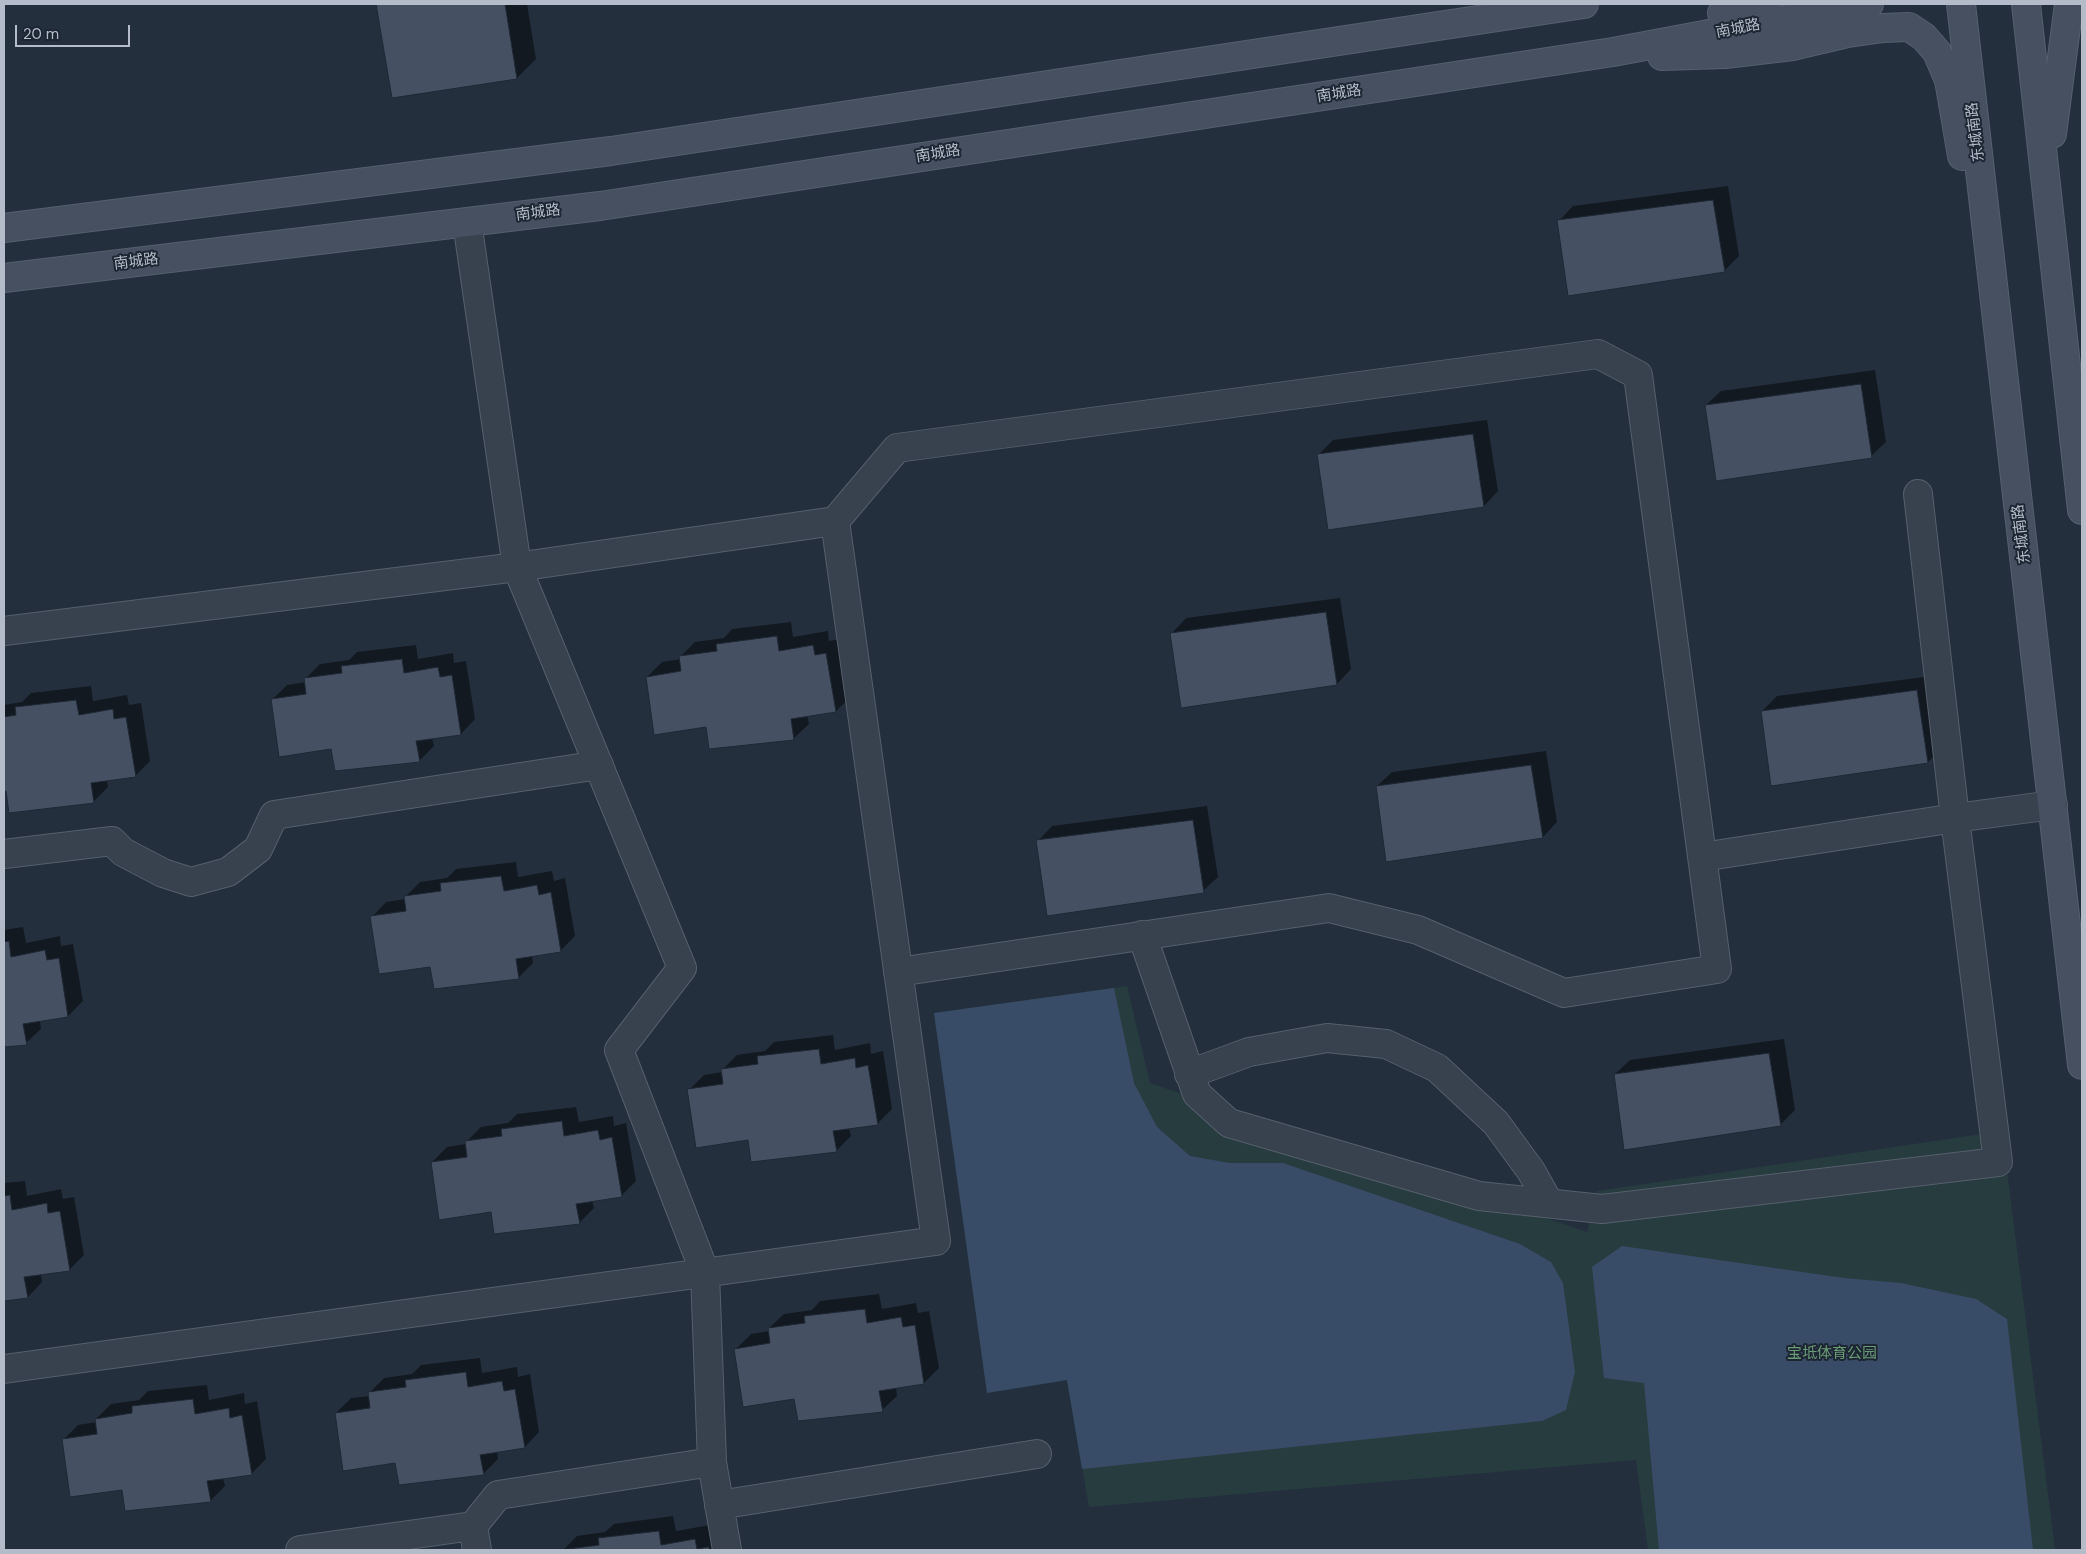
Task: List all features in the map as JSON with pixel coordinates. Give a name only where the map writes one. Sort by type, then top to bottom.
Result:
[{"type":"main road","points":[[4,228],[611,151],[1584,4]]},
{"type":"main road","points":[[1613,52],[1696,17],[1765,4]]},
{"type":"main road","name":"南城路","points":[[4,278],[620,203],[1613,52],[1869,4]]},
{"type":"main road","name":"东城南路","points":[[1961,4],[2054,805],[2082,1065]]},
{"type":"main road","points":[[2026,4],[2082,510]]},
{"type":"main road","points":[[2046,183],[2068,4]]},
{"type":"main road","points":[[1613,52],[1676,57],[1725,54],[1793,46],[1848,33],[1883,28],[1909,27],[1924,38],[1937,52],[1949,80],[1965,173],[1986,222]]},
{"type":"street","points":[[467,222],[517,567],[682,968],[619,1050],[705,1273],[712,1462],[727,1550]]},
{"type":"street","points":[[4,631],[517,567],[835,521],[897,448],[1598,354],[1638,375],[1716,969],[1564,993],[1418,930],[1329,908],[898,972]]},
{"type":"street","points":[[1142,936],[1197,1094],[1229,1123],[1479,1196],[1602,1209],[1998,1162],[1955,818],[1918,494]]},
{"type":"street","points":[[4,1369],[936,1241],[835,521]]},
{"type":"street","points":[[4,854],[112,841],[123,852],[163,874],[192,882],[228,872],[258,849],[274,815],[599,765]]},
{"type":"street","points":[[1702,857],[1955,818],[2054,805]]},
{"type":"street","points":[[1190,1074],[1249,1052],[1327,1038],[1386,1044],[1437,1068],[1496,1123],[1531,1171],[1549,1203]]},
{"type":"street","points":[[719,1505],[1038,1454]]},
{"type":"street","points":[[300,1550],[475,1538],[498,1495],[712,1462]]},
{"type":"green space","name":"宝坻体育公园","points":[[1127,986],[1150,1083],[1587,1232],[1597,1191],[2002,1131],[2055,1550],[1648,1550],[1636,1460],[1089,1507],[1067,1380],[987,1393],[934,1013]]},
{"type":"water","points":[[1114,988],[1134,1083],[1157,1127],[1190,1156],[1230,1163],[1283,1163],[1520,1244],[1551,1262],[1563,1283],[1575,1372],[1566,1410],[1542,1421],[1082,1469],[1067,1380],[987,1393],[934,1013]]},
{"type":"water","points":[[1622,1246],[1844,1278],[1901,1283],[1976,1299],[2007,1319],[2033,1550],[1659,1550],[1644,1383],[1604,1378],[1592,1267]]},
{"type":"building","points":[[376,4],[505,4],[517,79],[392,98]]},
{"type":"building","points":[[1713,200],[1725,272],[1568,296],[1557,220]]},
{"type":"building","points":[[1861,384],[1872,458],[1716,481],[1705,405]]},
{"type":"building","points":[[1473,434],[1484,507],[1328,530],[1317,454]]},
{"type":"building","points":[[1326,612],[1337,685],[1181,708],[1170,633]]},
{"type":"building","points":[[777,636],[779,651],[813,645],[815,655],[826,653],[836,712],[791,719],[794,740],[709,749],[706,727],[654,735],[646,677],[681,671],[679,656],[717,651],[716,644]]},
{"type":"building","points":[[402,659],[404,673],[438,667],[440,677],[452,675],[461,735],[416,741],[420,762],[335,771],[331,749],[279,757],[271,699],[306,694],[304,678],[342,673],[341,666]]},
{"type":"building","points":[[1917,690],[1928,763],[1771,786],[1761,711]]},
{"type":"building","points":[[76,700],[79,715],[113,709],[114,719],[126,717],[136,777],[91,783],[94,803],[9,813],[6,791],[4,792],[4,717],[16,715],[15,707]]},
{"type":"building","points":[[1531,765],[1543,838],[1386,862],[1376,786]]},
{"type":"building","points":[[1193,820],[1204,893],[1047,916],[1036,840]]},
{"type":"building","points":[[501,876],[504,891],[537,885],[539,895],[551,892],[561,952],[516,959],[519,979],[434,989],[430,967],[379,974],[370,916],[406,911],[404,896],[441,891],[440,883]]},
{"type":"building","points":[[9,941],[11,957],[45,950],[47,960],[59,958],[68,1017],[23,1024],[27,1045],[4,1047],[4,942]]},
{"type":"building","points":[[819,1049],[821,1064],[855,1058],[856,1068],[868,1065],[878,1125],[833,1131],[837,1152],[751,1162],[748,1140],[696,1148],[687,1089],[723,1084],[721,1069],[758,1064],[757,1056]]},
{"type":"building","points":[[1769,1053],[1781,1126],[1624,1150],[1614,1074]]},
{"type":"building","points":[[562,1121],[564,1136],[598,1130],[600,1140],[612,1137],[622,1197],[576,1204],[580,1224],[494,1234],[491,1212],[439,1220],[431,1162],[467,1157],[465,1141],[502,1136],[501,1129]]},
{"type":"building","points":[[10,1195],[12,1210],[47,1203],[48,1213],[60,1211],[70,1271],[24,1277],[28,1298],[4,1301],[4,1196]]},
{"type":"building","points":[[865,1309],[867,1323],[901,1317],[903,1327],[915,1325],[924,1384],[879,1391],[883,1412],[798,1421],[794,1399],[743,1407],[734,1349],[770,1343],[768,1328],[805,1323],[804,1316]]},
{"type":"building","points":[[466,1372],[468,1387],[502,1381],[504,1391],[515,1389],[525,1448],[480,1455],[484,1475],[399,1485],[395,1463],[343,1471],[335,1413],[370,1408],[368,1392],[406,1387],[405,1380]]},
{"type":"building","points":[[193,1399],[195,1414],[229,1408],[230,1418],[242,1415],[252,1475],[207,1481],[211,1502],[125,1511],[122,1490],[70,1497],[62,1439],[97,1434],[95,1419],[132,1413],[132,1406]]},
{"type":"building","points":[[659,1531],[661,1545],[695,1539],[697,1549],[709,1547],[709,1550],[561,1550],[599,1545],[598,1538]]}]
